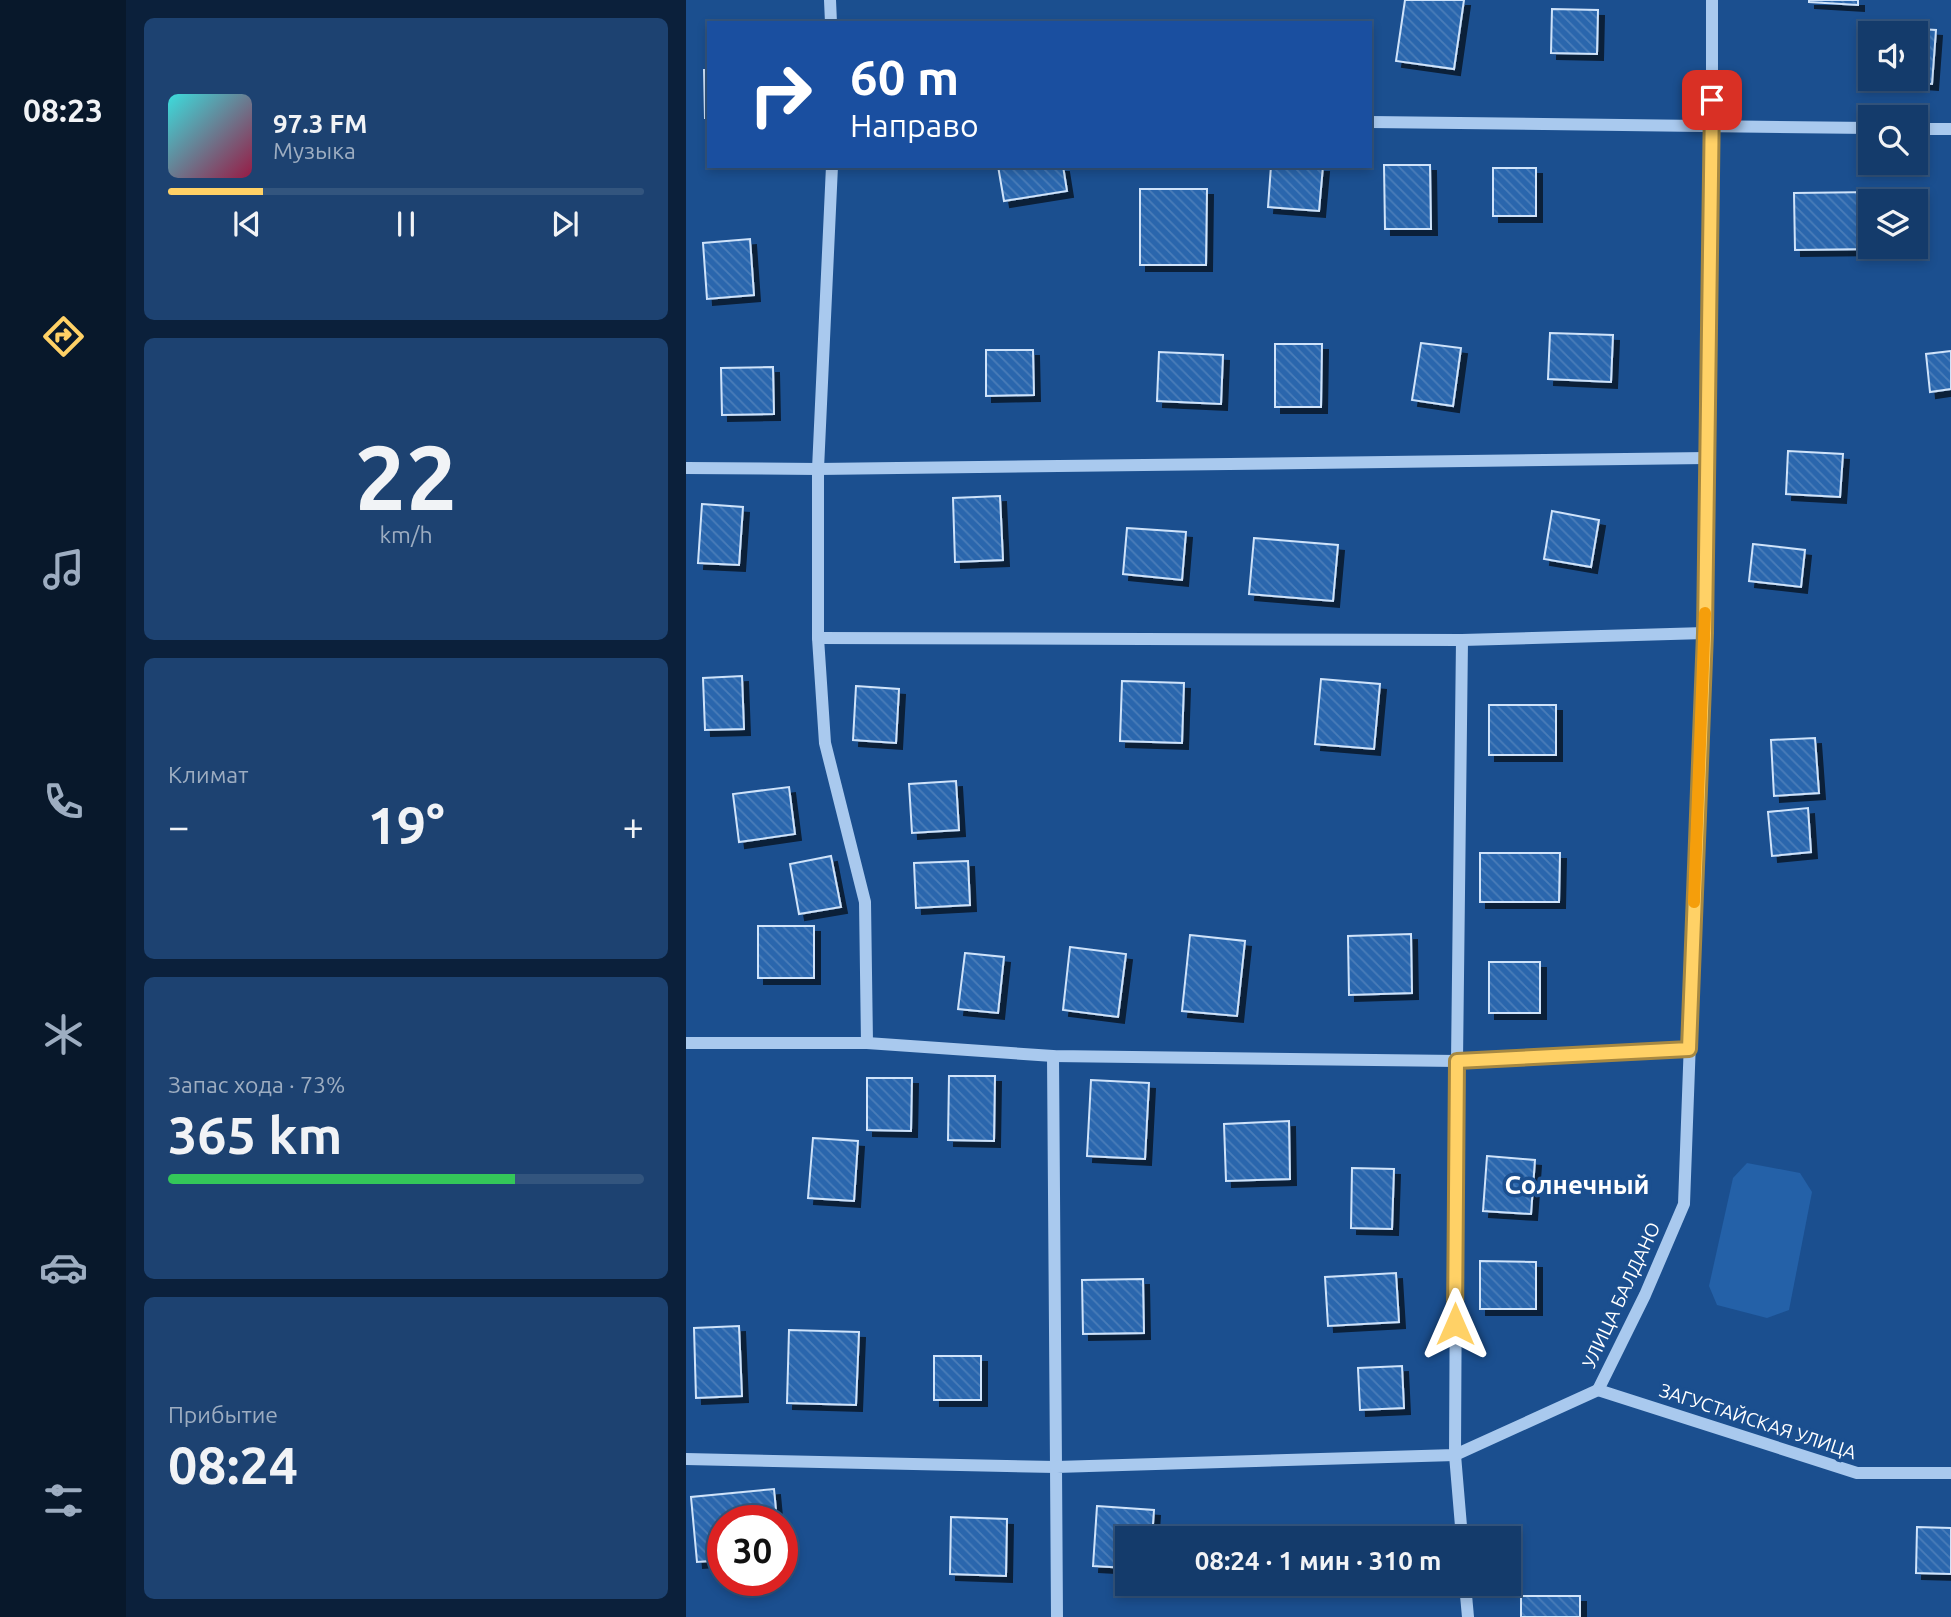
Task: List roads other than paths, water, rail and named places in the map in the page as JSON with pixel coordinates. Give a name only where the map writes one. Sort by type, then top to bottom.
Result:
[{"type":"street","points":[[830,0],[831,21]]},
{"type":"street","name":"УЛИЦА БАЛДАНО","points":[[1598,1390],[1645,1295],[1684,1204],[1705,633],[1712,0]]},
{"type":"street","points":[[1372,122],[1858,128]]},
{"type":"street","points":[[1928,129],[1951,129]]},
{"type":"street","points":[[832,168],[818,469],[818,638],[825,743],[865,902],[867,1043]]},
{"type":"street","points":[[686,468],[818,469],[1707,458]]},
{"type":"street","points":[[818,638],[1461,640],[1705,633]]},
{"type":"street","points":[[1461,640],[1455,1455],[1461,1526]]},
{"type":"street","points":[[686,1043],[867,1043],[1052,1056],[1457,1061],[1689,1049]]},
{"type":"street","points":[[1052,1056],[1057,1617]]},
{"type":"street","points":[[686,1459],[1056,1467],[1455,1455],[1598,1390]]},
{"type":"street","name":"ЗАГУСТАЙСКАЯ УЛИЦА","points":[[1598,1390],[1857,1473],[1951,1473]]},
{"type":"street","points":[[1466,1596],[1468,1617]]},
{"type":"district","name":"Солнечный","points":[[1577,1184]]}]
